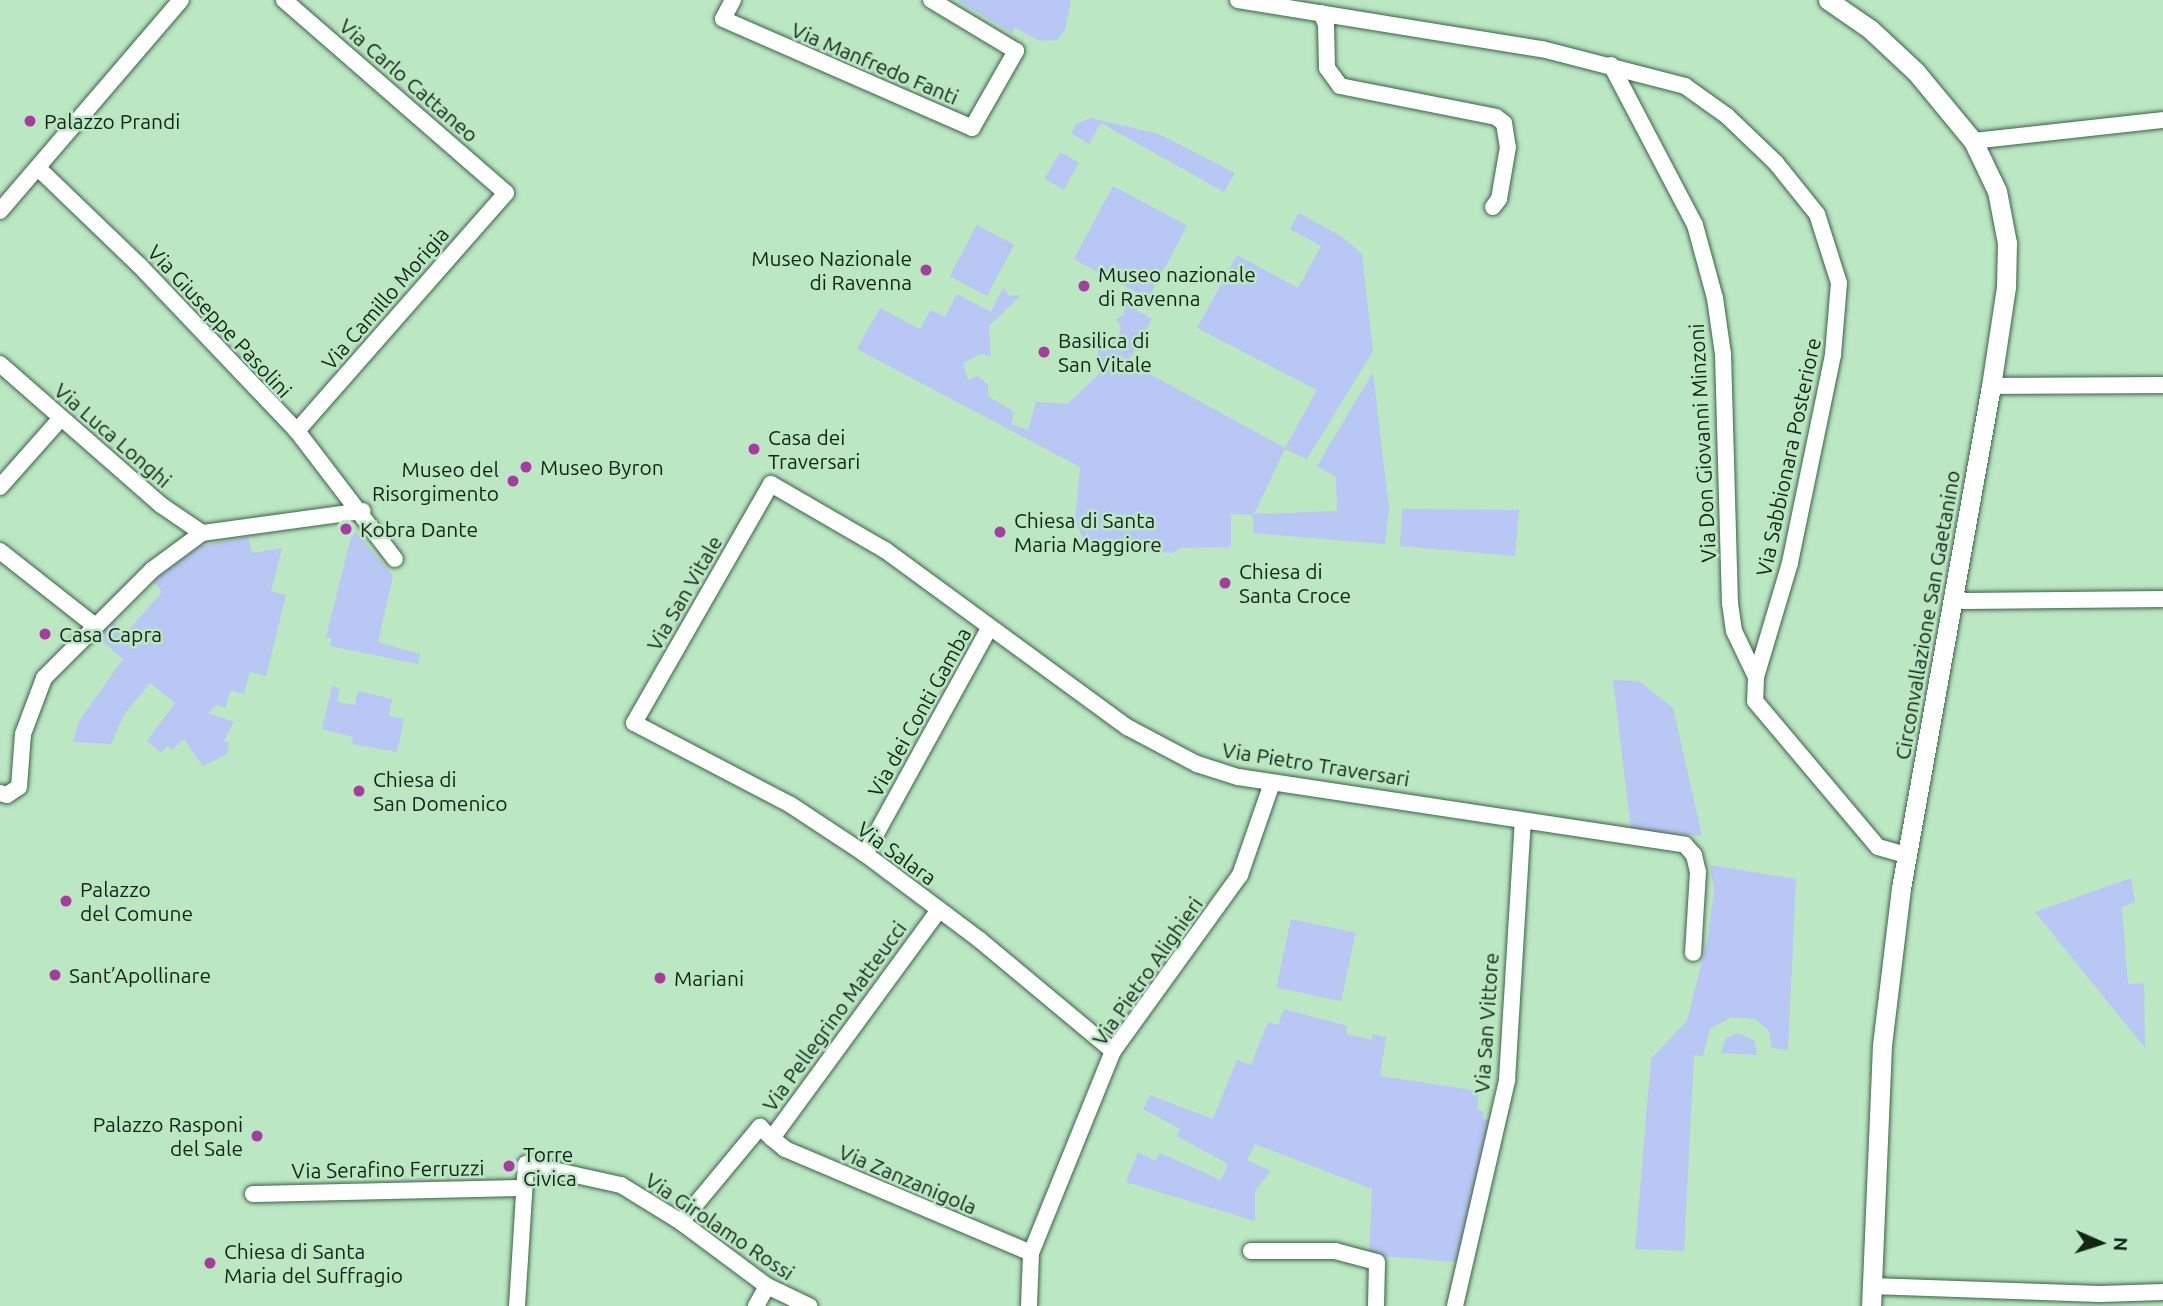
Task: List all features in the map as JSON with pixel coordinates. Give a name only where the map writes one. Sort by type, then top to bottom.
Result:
[{"type":"street","points":[[0,211],[181,0]]},
{"type":"street","name":"Via Carlo Cattaneo","points":[[284,0],[506,192]]},
{"type":"street","name":"Via Manfredo Fanti","points":[[733,0],[723,19],[972,128],[1016,51],[931,0]]},
{"type":"street","points":[[1238,0],[1611,65]]},
{"type":"street","name":"Circonvallazione San Gaetanino","points":[[1828,0],[1870,29],[1916,72],[1973,141],[1997,191],[2007,243],[2006,287],[1991,386],[1906,855],[1882,1045],[1871,1296]]},
{"type":"street","points":[[1321,13],[1326,24],[1327,68],[1340,86],[1496,117],[1504,123],[1508,147],[1499,199],[1493,207]]},
{"type":"street","name":"Via Sabbionara Posteriore","points":[[1611,65],[1685,86],[1746,135],[1817,215],[1839,283],[1833,355],[1790,562],[1756,677]]},
{"type":"street","name":"Via Don Giovanni Minzoni","points":[[1611,65],[1695,225],[1715,298],[1724,367],[1730,603],[1734,631],[1756,677],[1755,701],[1878,847],[1906,855]]},
{"type":"street","points":[[1973,141],[2163,120]]},
{"type":"street","name":"Via Giuseppe Pasolini","points":[[38,167],[140,266],[297,431],[362,511],[395,559]]},
{"type":"street","name":"Via Camillo Morigia","points":[[297,431],[506,192]]},
{"type":"street","name":"Via Luca Longhi","points":[[0,364],[161,505],[202,533]]},
{"type":"street","points":[[1991,386],[2163,385]]},
{"type":"street","points":[[0,487],[61,418]]},
{"type":"street","name":"Via Pietro Traversari","points":[[771,484],[885,550],[1126,727],[1197,764],[1272,782],[1375,794],[1523,822],[1685,845],[1694,855],[1698,872],[1693,954]]},
{"type":"street","name":"Via San Vitale","points":[[634,723],[771,484]]},
{"type":"street","points":[[3,794],[19,787],[23,734],[44,678],[94,625],[152,570],[202,533],[362,511]]},
{"type":"street","points":[[0,551],[94,625]]},
{"type":"street","points":[[1954,596],[1964,601],[2163,599]]},
{"type":"street","name":"Via dei Conti Gamba","points":[[866,854],[990,627]]},
{"type":"street","name":"Via Salara","points":[[634,723],[792,805],[866,854],[1113,1051]]},
{"type":"street","name":"Via Pietro Alighieri","points":[[1029,1306],[1031,1253],[1113,1051],[1240,875],[1272,782]]},
{"type":"street","name":"Via San Vittore","points":[[1455,1306],[1507,1080],[1523,822]]},
{"type":"street","name":"Via Pellegrino Matteucci","points":[[681,1222],[760,1127],[772,1138],[939,910]]},
{"type":"street","name":"Via Zanzanigola","points":[[772,1138],[785,1149],[1031,1253]]},
{"type":"street","name":"Via Girolamo Rossi","points":[[523,1188],[526,1164],[621,1185],[681,1222],[767,1286],[808,1306]]},
{"type":"street","points":[[517,1306],[523,1188]]},
{"type":"street","name":"Via Serafino Ferruzzi","points":[[253,1194],[523,1188]]},
{"type":"street","points":[[1251,1251],[1335,1251],[1377,1262],[1376,1306]]},
{"type":"street","points":[[757,1306],[767,1286]]},
{"type":"street","points":[[1871,1296],[2163,1292]]},
{"type":"shaded area","points":[[957,0],[1071,0],[1065,30],[1057,40],[1040,41],[1015,28],[1012,33]]},
{"type":"shaded area","points":[[1090,118],[1159,134],[1235,173],[1224,192],[1101,123],[1089,144],[1071,133],[1076,124]]},
{"type":"shaded area","points":[[1060,152],[1079,163],[1064,190],[1044,179]]},
{"type":"shaded area","points":[[1113,186],[1187,225],[1148,299],[1074,259]]},
{"type":"shaded area","points":[[1299,213],[1344,238],[1362,254],[1373,351],[1307,459],[1285,449],[1254,514],[1337,511],[1336,477],[1317,466],[1373,372],[1389,509],[1385,544],[1253,533],[1253,515],[1231,514],[1231,547],[1180,548],[1172,553],[1094,547],[1084,541],[1075,520],[1080,467],[857,349],[880,308],[920,329],[931,310],[945,317],[957,294],[991,312],[1003,287],[1009,296],[1021,295],[989,326],[991,356],[981,354],[963,363],[968,380],[978,376],[988,385],[988,396],[1013,411],[1012,424],[1028,430],[1036,402],[1068,404],[1099,374],[1097,331],[1109,339],[1118,335],[1121,327],[1116,319],[1124,315],[1124,303],[1152,319],[1128,362],[1285,448],[1317,390],[1197,328],[1237,255],[1298,288],[1321,246],[1290,229]]},
{"type":"shaded area","points":[[977,225],[1014,245],[987,296],[950,276]]},
{"type":"shaded area","points":[[1402,509],[1519,510],[1515,556],[1400,546]]},
{"type":"shaded area","points":[[353,529],[393,576],[378,642],[420,654],[418,664],[330,646],[332,639],[326,637]]},
{"type":"shaded area","points":[[248,537],[252,553],[282,548],[271,591],[286,595],[266,676],[250,672],[244,694],[231,690],[225,708],[216,705],[208,713],[234,722],[224,741],[229,743],[227,754],[203,766],[184,739],[172,750],[167,746],[161,753],[147,741],[175,703],[150,683],[125,713],[111,744],[73,742],[79,721],[123,659],[97,637],[112,621],[126,633],[162,592],[153,581],[200,546]]},
{"type":"shaded area","points":[[1613,680],[1639,681],[1673,708],[1702,836],[1631,829]]},
{"type":"shaded area","points":[[332,686],[340,688],[337,702],[355,705],[358,691],[392,699],[389,716],[404,719],[397,752],[352,744],[353,737],[322,729]]},
{"type":"shaded area","points":[[1710,865],[1796,879],[1788,1050],[1772,1048],[1769,1031],[1756,1019],[1731,1017],[1710,1029],[1703,1056],[1694,1055],[1684,1251],[1635,1249],[1651,1059],[1687,1021],[1708,937],[1714,890]]},
{"type":"shaded area","points":[[2131,878],[2135,902],[2122,907],[2128,984],[2144,983],[2145,1048],[2035,912]]},
{"type":"shaded area","points":[[1291,919],[1356,933],[1341,1001],[1276,987]]},
{"type":"shaded area","points":[[1284,1009],[1347,1026],[1346,1034],[1371,1040],[1373,1034],[1386,1037],[1380,1076],[1479,1091],[1477,1110],[1484,1111],[1483,1119],[1492,1121],[1457,1262],[1369,1255],[1372,1189],[1255,1144],[1247,1160],[1271,1171],[1255,1191],[1255,1221],[1126,1182],[1138,1152],[1155,1161],[1160,1153],[1221,1180],[1228,1164],[1177,1136],[1180,1129],[1143,1109],[1150,1095],[1213,1119],[1237,1060],[1251,1065],[1268,1022],[1278,1025]]},
{"type":"shaded area","points":[[1738,1033],[1755,1041],[1757,1055],[1721,1053],[1726,1038]]},
{"type":"place","name":"Palazzo Prandi","points":[[30,121]]},
{"type":"place","name":"Museo Nazionale di Ravenna","points":[[926,270]]},
{"type":"place","name":"Museo nazionale di Ravenna","points":[[1084,286]]},
{"type":"place","name":"Basilica di San Vitale","points":[[1044,352]]},
{"type":"place","name":"Casa dei Traversari","points":[[754,449]]},
{"type":"place","name":"Museo Byron","points":[[526,467]]},
{"type":"place","name":"Museo del Risorgimento","points":[[513,481]]},
{"type":"place","name":"Kobra Dante","points":[[346,529]]},
{"type":"place","name":"Chiesa di Santa Maria Maggiore","points":[[1000,532]]},
{"type":"place","name":"Chiesa di Santa Croce","points":[[1225,583]]},
{"type":"place","name":"Casa Capra","points":[[45,634]]},
{"type":"place","name":"Chiesa di San Domenico","points":[[359,791]]},
{"type":"place","name":"Palazzo del Comune","points":[[66,901]]},
{"type":"place","name":"Sant’Apollinare","points":[[55,975]]},
{"type":"place","name":"Mariani","points":[[660,978]]},
{"type":"place","name":"Palazzo Rasponi del Sale","points":[[257,1136]]},
{"type":"place","name":"Torre Civica","points":[[509,1166]]},
{"type":"place","name":"Chiesa di Santa Maria del Suffragio","points":[[210,1263]]}]
